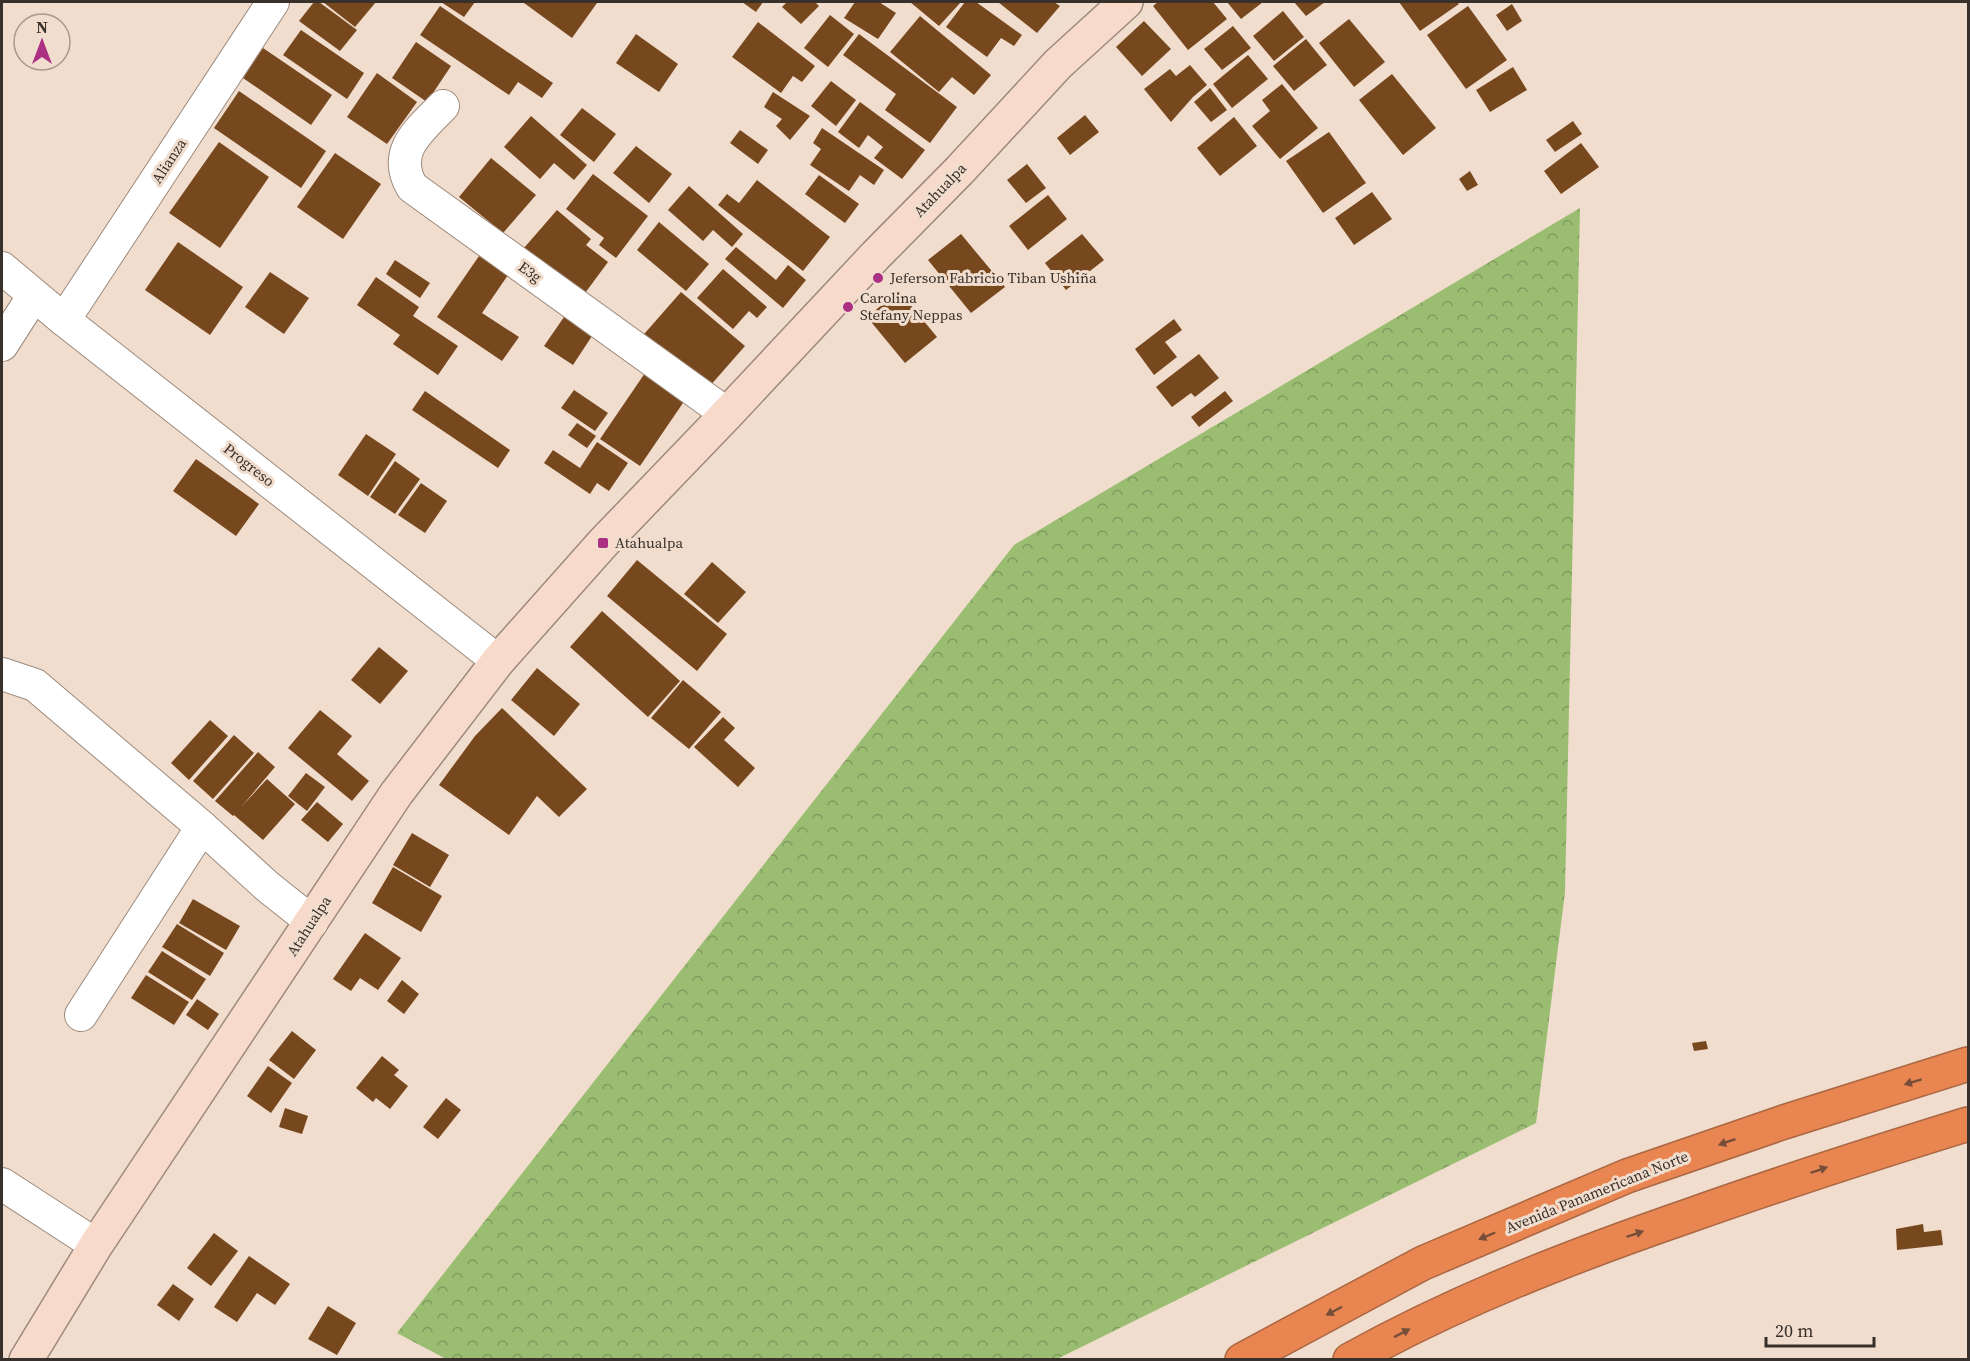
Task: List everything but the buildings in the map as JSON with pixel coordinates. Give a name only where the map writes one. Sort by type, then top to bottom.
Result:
[{"type":"highway","name":"Avenida Panamericana Norte","points":[[1242,1359],[1423,1263],[1627,1176],[1784,1122],[1968,1064]]},
{"type":"highway","points":[[1350,1359],[1452,1308],[1579,1254],[1826,1167],[1968,1124]]},
{"type":"street","name":"Alianza","points":[[64,320],[273,2]]},
{"type":"street","name":"Atahualpa","points":[[26,1359],[96,1245],[396,794],[498,661],[603,543],[728,414],[876,255],[959,171],[1113,5]]},
{"type":"street","name":"E3g","points":[[443,106],[412,138],[404,162],[406,176],[412,187],[728,414]]},
{"type":"street","name":"Progreso","points":[[2,268],[64,320],[498,661]]},
{"type":"street","points":[[2,345],[34,295]]},
{"type":"street","points":[[2,674],[35,685],[202,827],[268,887],[312,922]]},
{"type":"street","points":[[81,1015],[202,827]]},
{"type":"street","points":[[2,1184],[96,1245]]},
{"type":"green space","points":[[1580,208],[1565,892],[1536,1123],[1057,1359],[448,1360],[397,1333],[1014,545]]},
{"type":"place","name":"Jeferson Fabricio Tiban Ushiña","points":[[878,278]]},
{"type":"place","name":"Carolina Stefany Neppas","points":[[848,307]]},
{"type":"place","name":"Atahualpa","points":[[603,543]]}]
